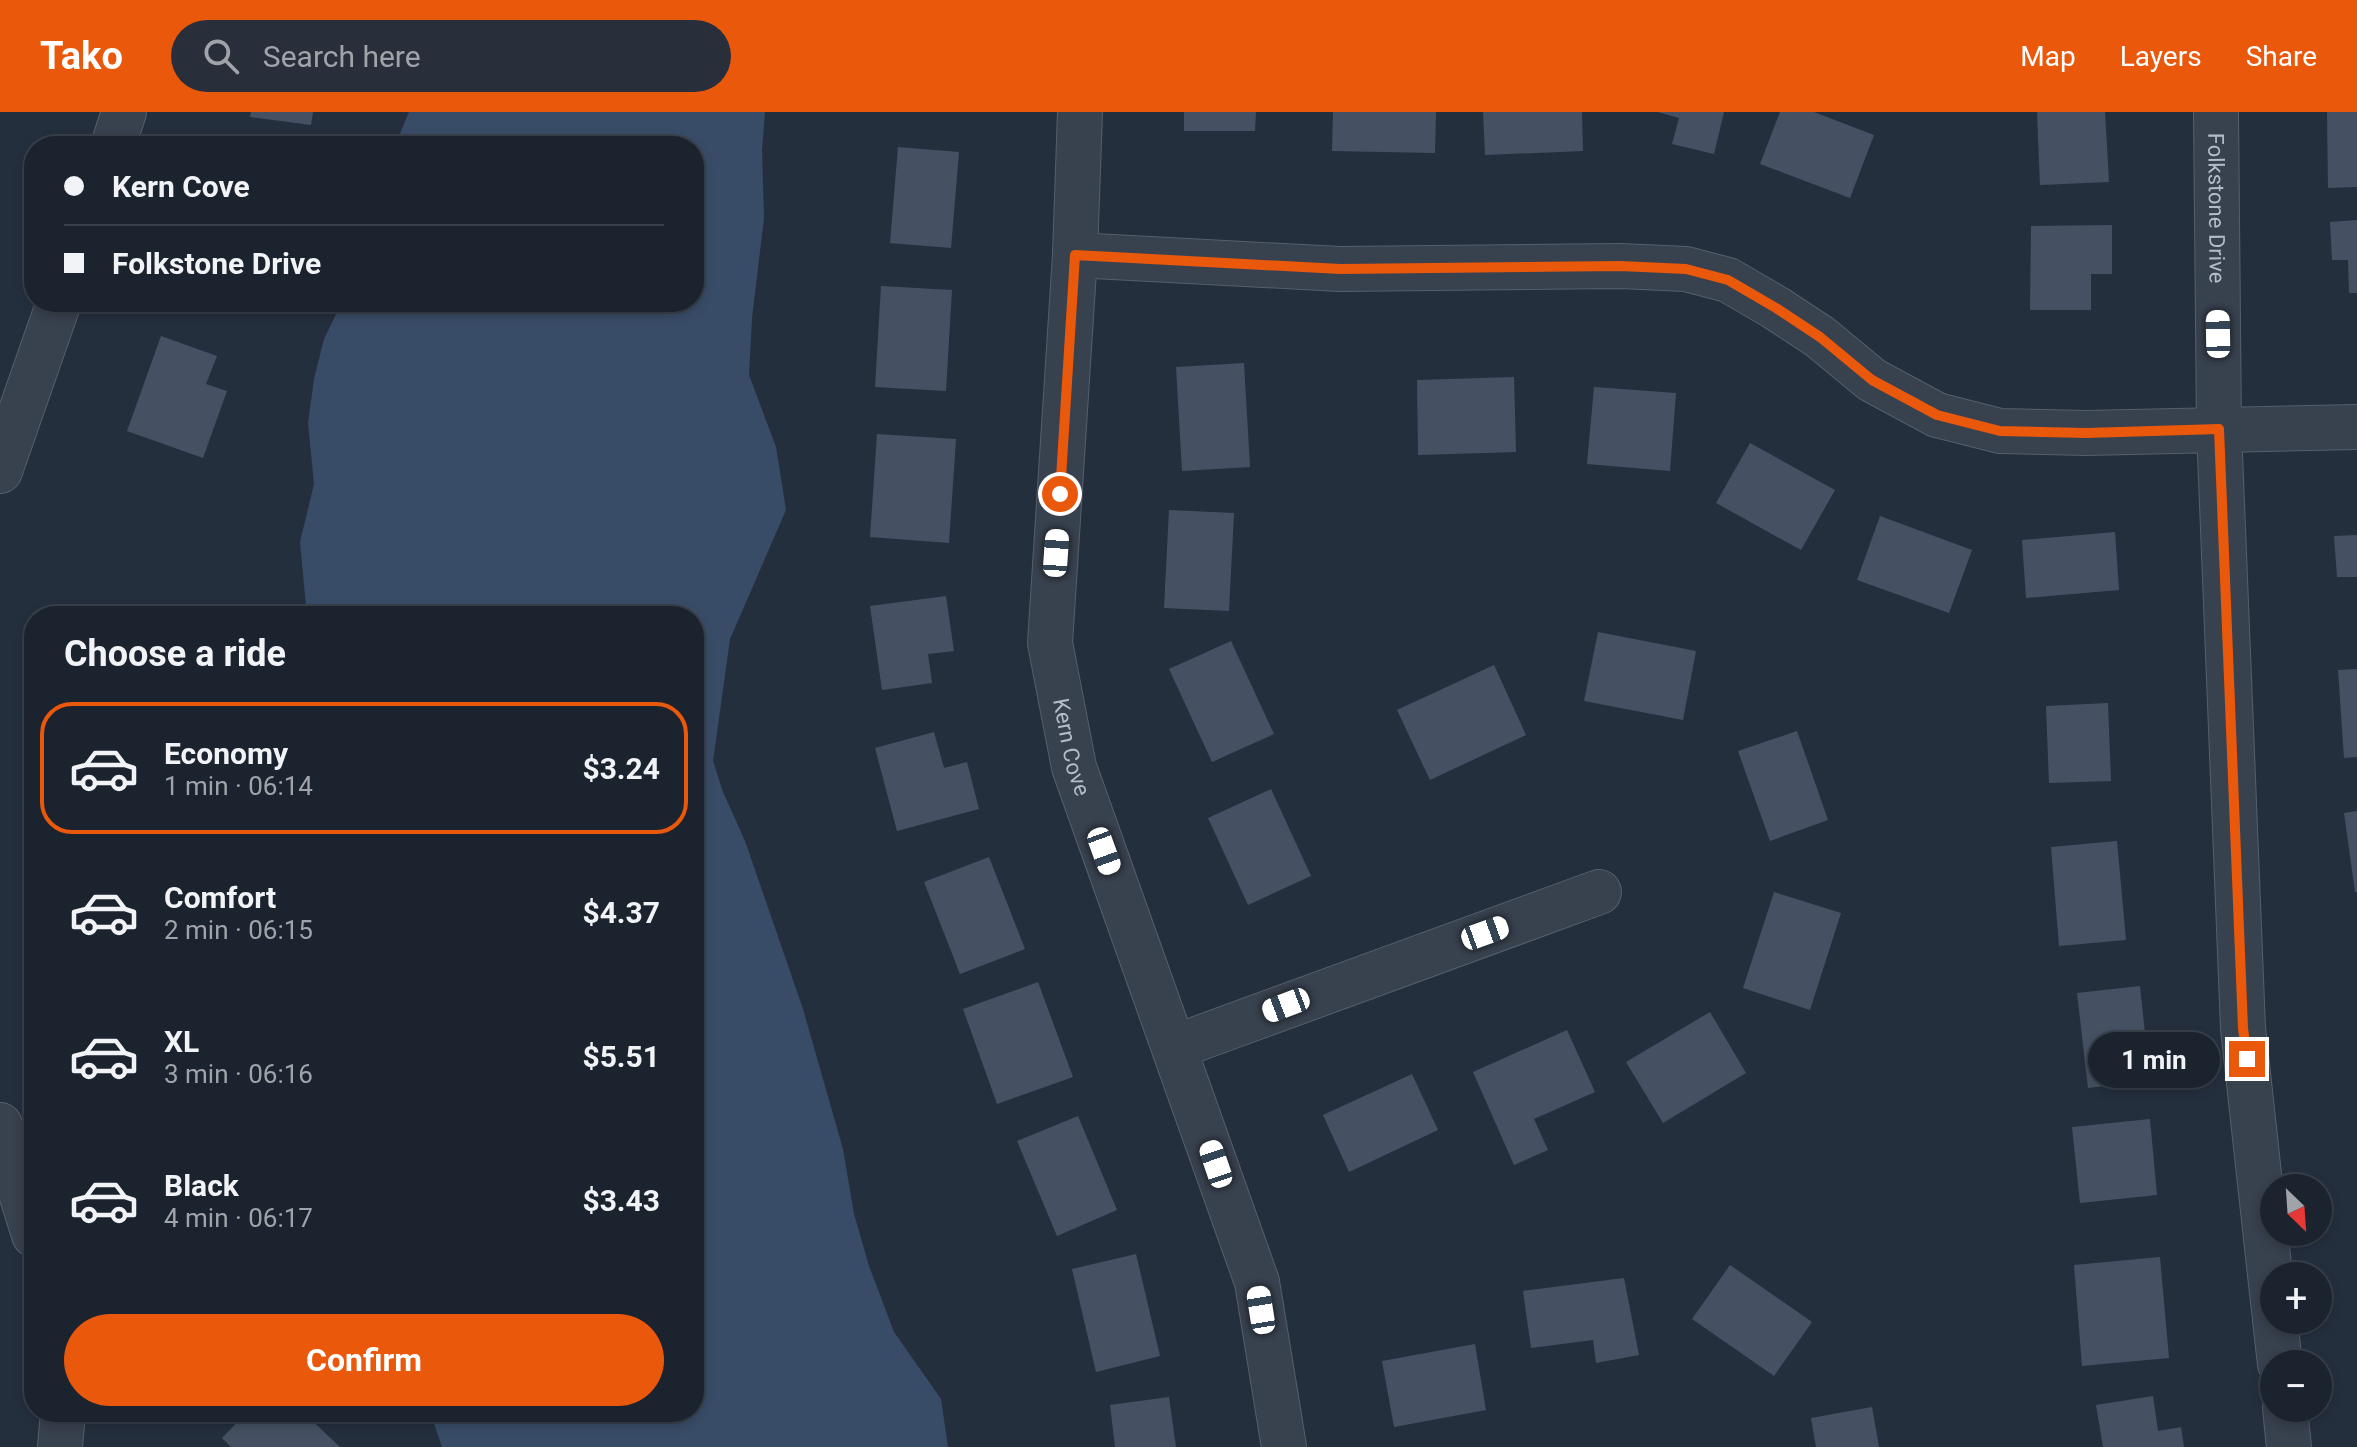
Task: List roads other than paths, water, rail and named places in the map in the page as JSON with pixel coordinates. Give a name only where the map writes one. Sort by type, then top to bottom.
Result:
[{"type":"street","points":[[116,136],[124,112]]},
{"type":"street","name":"Kern Cove","points":[[1080,112],[1075,255],[1050,643],[1074,767],[1257,1282],[1284,1447]]},
{"type":"street","name":"Folkstone Drive","points":[[2216,112],[2219,429],[2243,1028],[2269,1262]]},
{"type":"street","points":[[1075,255],[1340,269],[1620,266],[1686,269],[1728,280],[1820,337],[1872,380],[1937,415],[2000,431],[2086,433],[2357,427]]},
{"type":"street","points":[[0,471],[56,312]]},
{"type":"street","points":[[1175,1047],[1599,892]]},
{"type":"street","points":[[0,1125],[24,1203]]},
{"type":"street","points":[[60,1447],[62,1422]]},
{"type":"street","points":[[2286,1422],[2289,1447]]},
{"type":"water","points":[[409,112],[765,112],[762,150],[764,218],[752,318],[749,375],[776,447],[786,510],[730,639],[713,761],[745,841],[803,1009],[843,1149],[854,1214],[869,1266],[894,1332],[941,1399],[948,1447],[442,1447],[433,1422],[704,1422],[704,606],[306,606],[300,542],[314,484],[308,423],[314,379],[324,339],[337,312],[704,312],[704,136],[399,136]]}]
